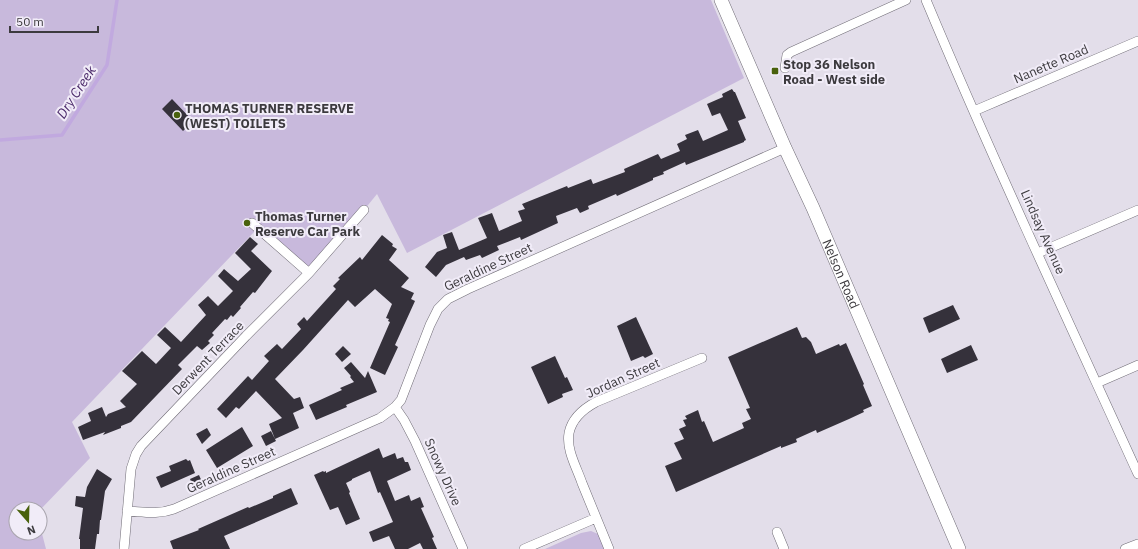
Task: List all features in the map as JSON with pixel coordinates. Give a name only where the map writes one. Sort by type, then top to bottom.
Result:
[{"type":"main road","name":"Nelson Road","points":[[721,0],[816,216],[959,549]]},
{"type":"street","points":[[786,68],[787,55],[791,52],[906,0]]},
{"type":"street","name":"Lindsay Avenue","points":[[926,0],[974,111],[1138,474]]},
{"type":"street","name":"Nanette Road","points":[[974,111],[1138,41]]},
{"type":"street","name":"Geraldine Street","points":[[127,511],[156,514],[174,509],[374,421],[395,407],[401,400],[436,314],[441,305],[448,299],[468,288],[785,148]]},
{"type":"street","name":"Derwent Terrace","points":[[124,549],[132,463],[141,446],[246,336],[309,273],[364,210]]},
{"type":"street","points":[[1038,254],[1138,210]]},
{"type":"street","points":[[252,223],[309,273]]},
{"type":"street","name":"Jordan Street","points":[[609,549],[569,448],[568,438],[571,427],[582,411],[596,402],[702,358]]},
{"type":"street","points":[[1097,383],[1138,365]]},
{"type":"street","name":"Snowy Drive","points":[[395,407],[415,441],[463,549]]},
{"type":"street","points":[[524,549],[596,518]]},
{"type":"street","points":[[776,532],[784,549]]},
{"type":"street","points":[[1125,549],[1138,544]]},
{"type":"shaded area","points":[[0,0],[711,0],[744,78],[407,253],[377,194],[309,273],[257,227],[254,232],[72,422],[90,458],[48,502],[8,501],[8,541],[44,541],[46,549],[0,549]]},
{"type":"shaded area","points":[[591,531],[598,534],[605,549],[545,549],[581,533]]},
{"type":"building","points":[[732,89],[735,92],[746,118],[738,121],[746,140],[744,142],[686,165],[685,162],[663,172],[664,174],[653,178],[653,180],[617,196],[616,194],[588,206],[589,209],[580,213],[577,208],[556,216],[558,223],[521,240],[520,237],[497,246],[499,250],[482,258],[480,255],[466,260],[464,257],[446,265],[436,277],[425,267],[437,252],[447,248],[443,235],[452,232],[459,250],[487,238],[478,218],[492,213],[499,231],[522,221],[518,211],[525,209],[522,204],[567,186],[568,188],[591,179],[593,184],[625,172],[624,169],[658,154],[661,159],[680,151],[677,144],[687,139],[685,135],[698,130],[703,141],[728,130],[720,113],[712,116],[707,104],[723,97],[722,94]]},
{"type":"building","name":"THOMAS TURNER RESERVE (WEST) TOILETS","points":[[172,99],[193,121],[183,131],[162,109]]},
{"type":"building","points":[[382,235],[393,244],[392,246],[397,249],[389,260],[409,278],[401,287],[414,293],[411,299],[415,301],[395,345],[398,347],[385,375],[370,368],[390,322],[388,321],[389,319],[386,318],[392,304],[375,289],[355,307],[348,300],[275,379],[294,399],[300,397],[304,408],[293,413],[299,428],[275,439],[269,424],[282,418],[256,391],[239,409],[236,407],[226,418],[217,409],[248,376],[252,380],[269,361],[264,356],[277,344],[282,349],[301,329],[297,324],[304,317],[307,321],[336,289],[333,286],[340,279],[338,278],[360,257],[362,260]]},
{"type":"building","points":[[250,237],[258,244],[251,251],[272,271],[255,293],[253,292],[233,317],[231,315],[227,320],[225,319],[212,333],[214,335],[208,341],[210,343],[202,350],[197,346],[178,365],[182,369],[131,422],[121,426],[121,428],[103,435],[105,432],[83,440],[78,427],[91,421],[88,413],[102,407],[106,417],[108,414],[126,407],[120,401],[137,384],[122,371],[142,351],[156,364],[171,348],[157,335],[165,327],[181,342],[206,315],[198,305],[208,296],[218,306],[233,291],[218,276],[224,269],[238,281],[251,269],[235,253]]},
{"type":"building","points":[[953,305],[960,319],[929,333],[923,318]]},
{"type":"building","points":[[636,317],[653,354],[645,358],[643,356],[631,361],[617,326]]},
{"type":"building","points":[[797,327],[802,338],[806,337],[811,342],[816,354],[839,344],[840,346],[846,343],[872,406],[863,410],[864,412],[817,433],[816,430],[796,439],[797,442],[781,448],[781,446],[676,492],[665,466],[682,459],[674,443],[684,439],[679,429],[686,426],[683,420],[687,419],[685,416],[698,410],[702,422],[704,421],[713,442],[744,428],[742,423],[751,419],[746,409],[750,408],[728,357]]},
{"type":"building","points":[[971,345],[978,360],[947,373],[941,359]]},
{"type":"building","points":[[343,346],[351,354],[342,362],[335,354]]},
{"type":"building","points":[[555,356],[565,378],[567,377],[573,390],[562,394],[563,397],[548,404],[531,367]]},
{"type":"building","points":[[351,362],[365,378],[368,371],[377,392],[316,420],[309,405],[342,390],[340,388],[354,382],[344,368]]},
{"type":"building","points":[[242,427],[253,446],[217,468],[206,450]]},
{"type":"building","points":[[207,428],[211,435],[202,444],[196,434]]},
{"type":"building","points":[[271,431],[276,441],[266,446],[261,436]]},
{"type":"building","points":[[379,448],[383,458],[395,453],[397,459],[403,457],[405,462],[408,462],[411,470],[387,481],[395,501],[409,495],[411,501],[420,497],[424,507],[421,508],[434,537],[432,538],[437,549],[423,549],[420,543],[408,549],[395,549],[389,536],[373,542],[369,532],[393,522],[380,492],[378,493],[370,471],[346,483],[360,519],[346,525],[338,507],[330,510],[314,475],[323,471],[326,471],[326,473]]},
{"type":"building","points":[[186,459],[188,461],[190,460],[195,473],[161,488],[156,477],[171,471],[169,466]]},
{"type":"building","points":[[97,469],[112,479],[105,491],[99,534],[97,534],[95,549],[80,549],[79,539],[83,508],[75,506],[76,496],[85,497],[87,487]]},
{"type":"building","points":[[199,475],[203,484],[194,488],[190,479]]},
{"type":"building","points":[[291,488],[298,504],[224,536],[230,549],[173,549],[170,541],[199,530],[198,529],[248,507],[249,508],[273,498],[273,496]]},
{"type":"waterway","name":"Dry Creek","points":[[0,140],[62,135],[107,65],[117,0]]},
{"type":"place","name":"Stop 36 Nelson Road - West side","points":[[775,71]]},
{"type":"place","name":"THOMAS TURNER RESERVE (WEST) TOILETS","points":[[177,115]]},
{"type":"place","name":"Thomas Turner Reserve Car Park","points":[[247,223]]}]
